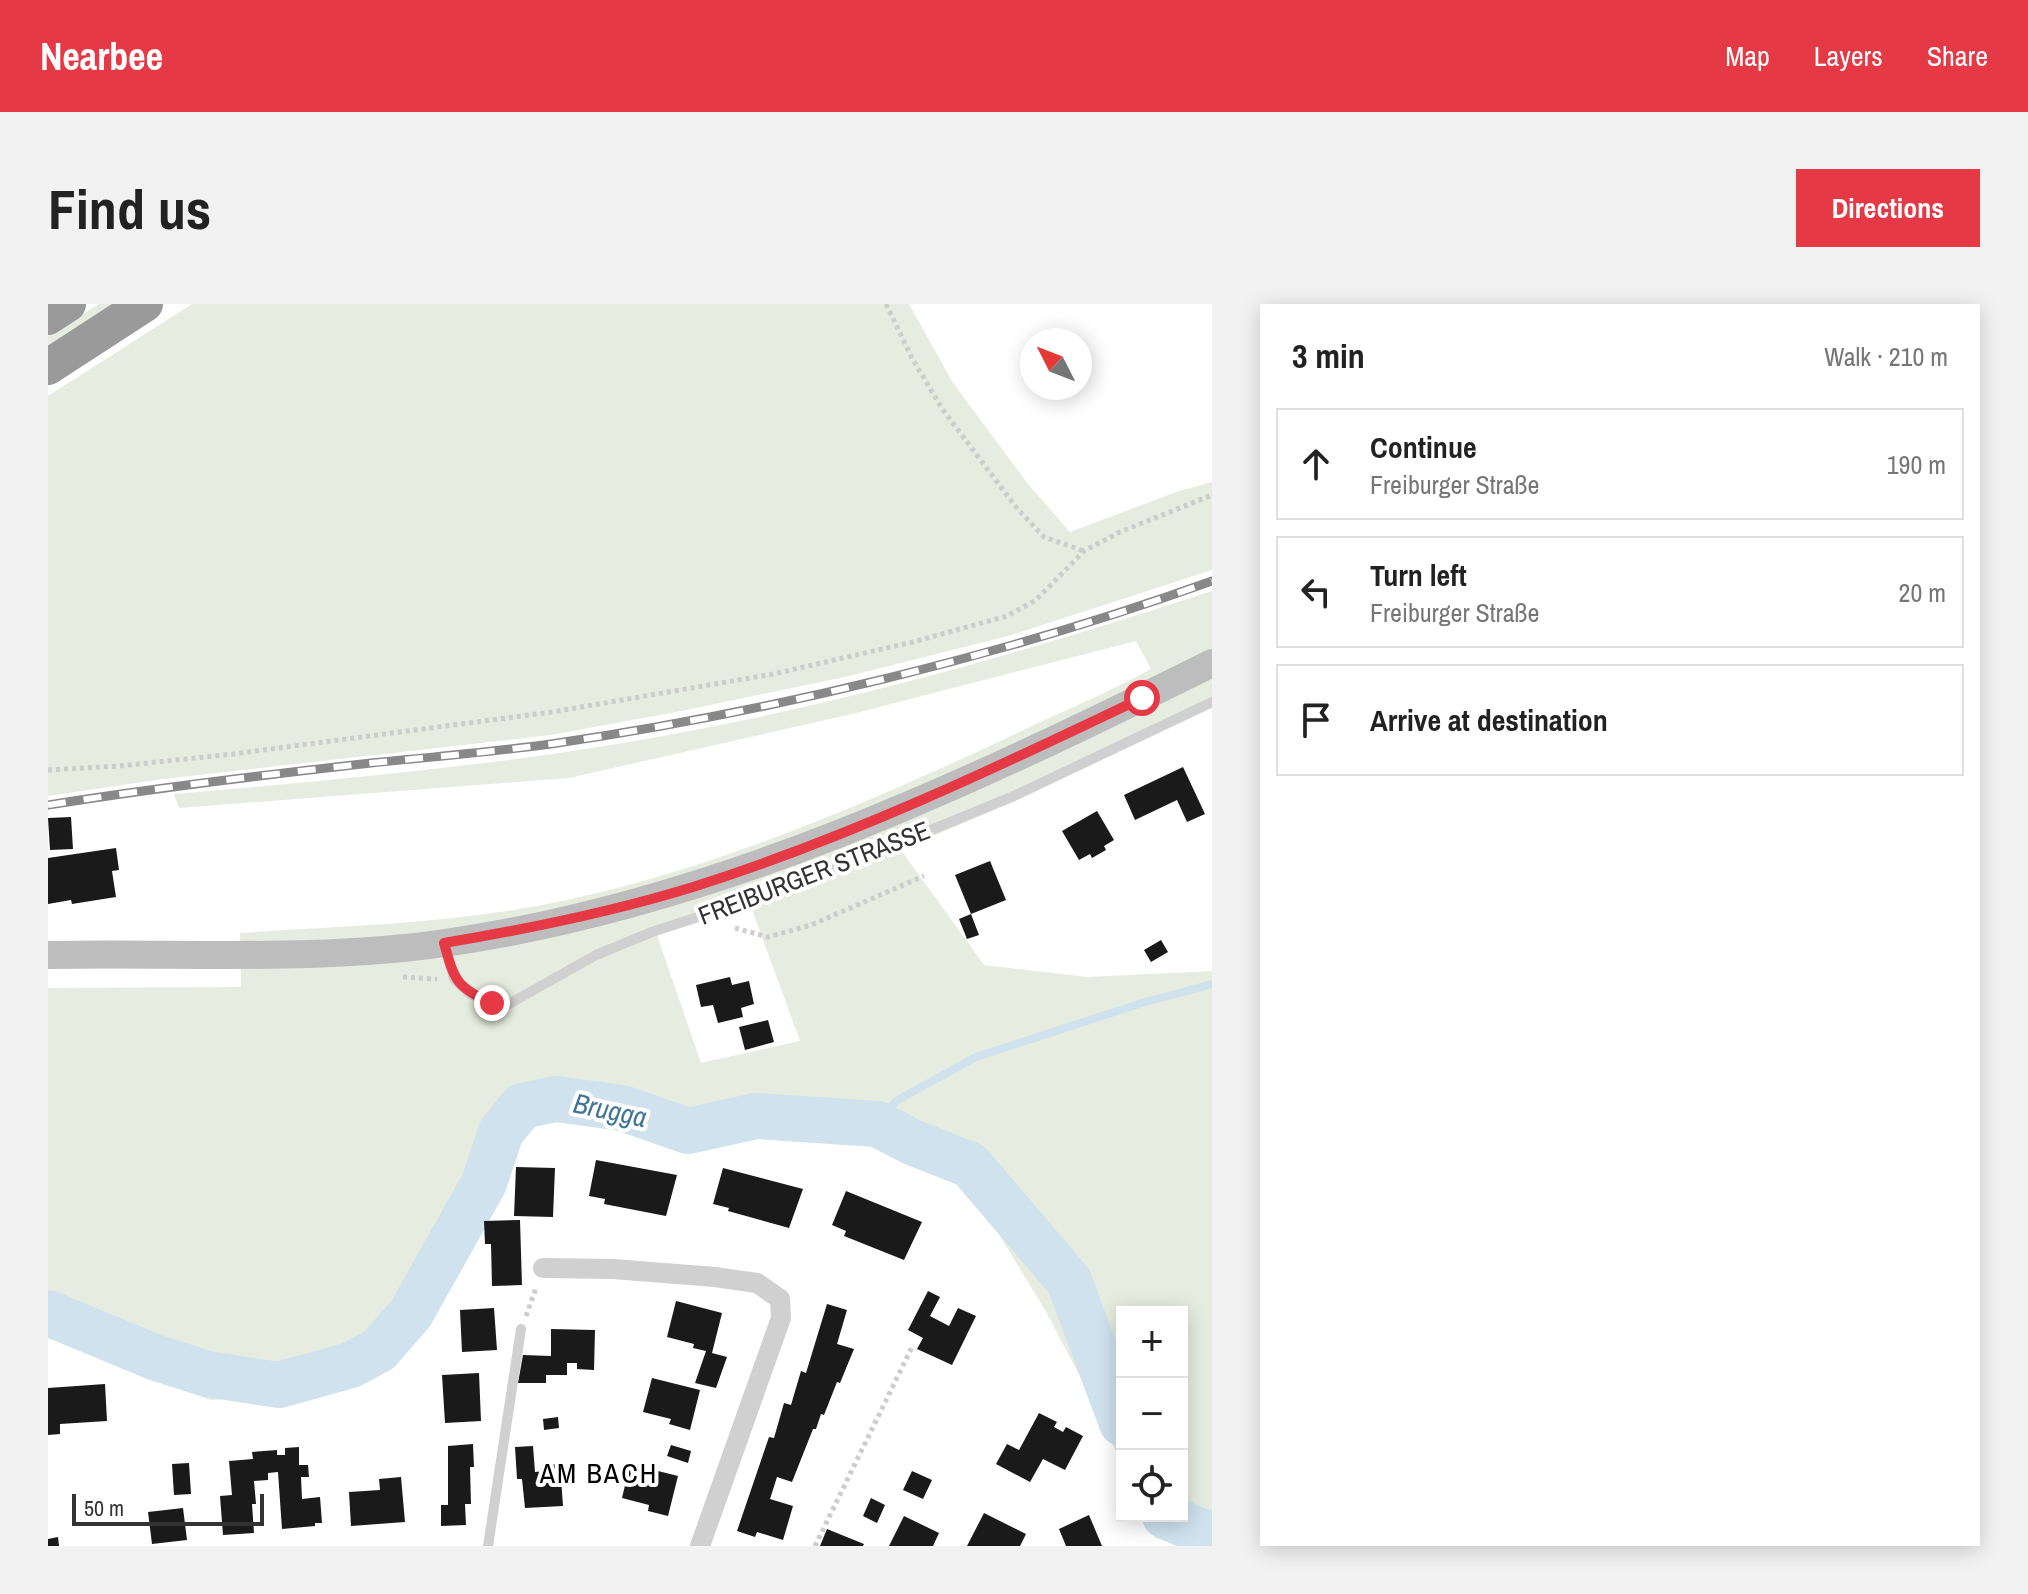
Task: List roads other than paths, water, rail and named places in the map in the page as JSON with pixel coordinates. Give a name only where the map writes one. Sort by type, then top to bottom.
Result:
[{"type":"highway","points":[[48,317],[68,304]]},
{"type":"highway","points":[[48,367],[145,304]]},
{"type":"street","name":"FREIBURGER STRASSE","points":[[48,955],[247,957],[342,954],[444,943],[521,930],[613,909],[692,887],[782,856],[904,807],[1022,756],[1212,663]]},
{"type":"street","points":[[543,1268],[613,1269],[715,1277],[757,1283],[780,1299],[781,1318],[700,1546]]},
{"type":"lane","name":"FREIBURGER STRASSE","points":[[444,943],[454,979],[470,994],[492,1003],[509,1004],[596,955],[652,932],[801,883],[1014,796],[1212,702]]},
{"type":"lane","points":[[488,1546],[521,1329]]},
{"type":"waterway","points":[[877,1124],[896,1101],[976,1057],[1142,1003],[1212,984]]},
{"type":"waterway","name":"Brugga","points":[[48,1313],[154,1357],[207,1374],[279,1385],[351,1365],[379,1350],[411,1313],[484,1183],[501,1132],[522,1106],[556,1099],[622,1108],[688,1131],[756,1116],[877,1124],[970,1165],[1069,1281],[1116,1407]]},
{"type":"waterway","name":"Brugga","points":[[1179,1522],[1212,1533]]},
{"type":"railway","points":[[48,805],[250,777],[551,744],[717,716],[969,657],[1051,634],[1212,581]]},
{"type":"district","name":"AM BACH","points":[[599,1473]]}]
